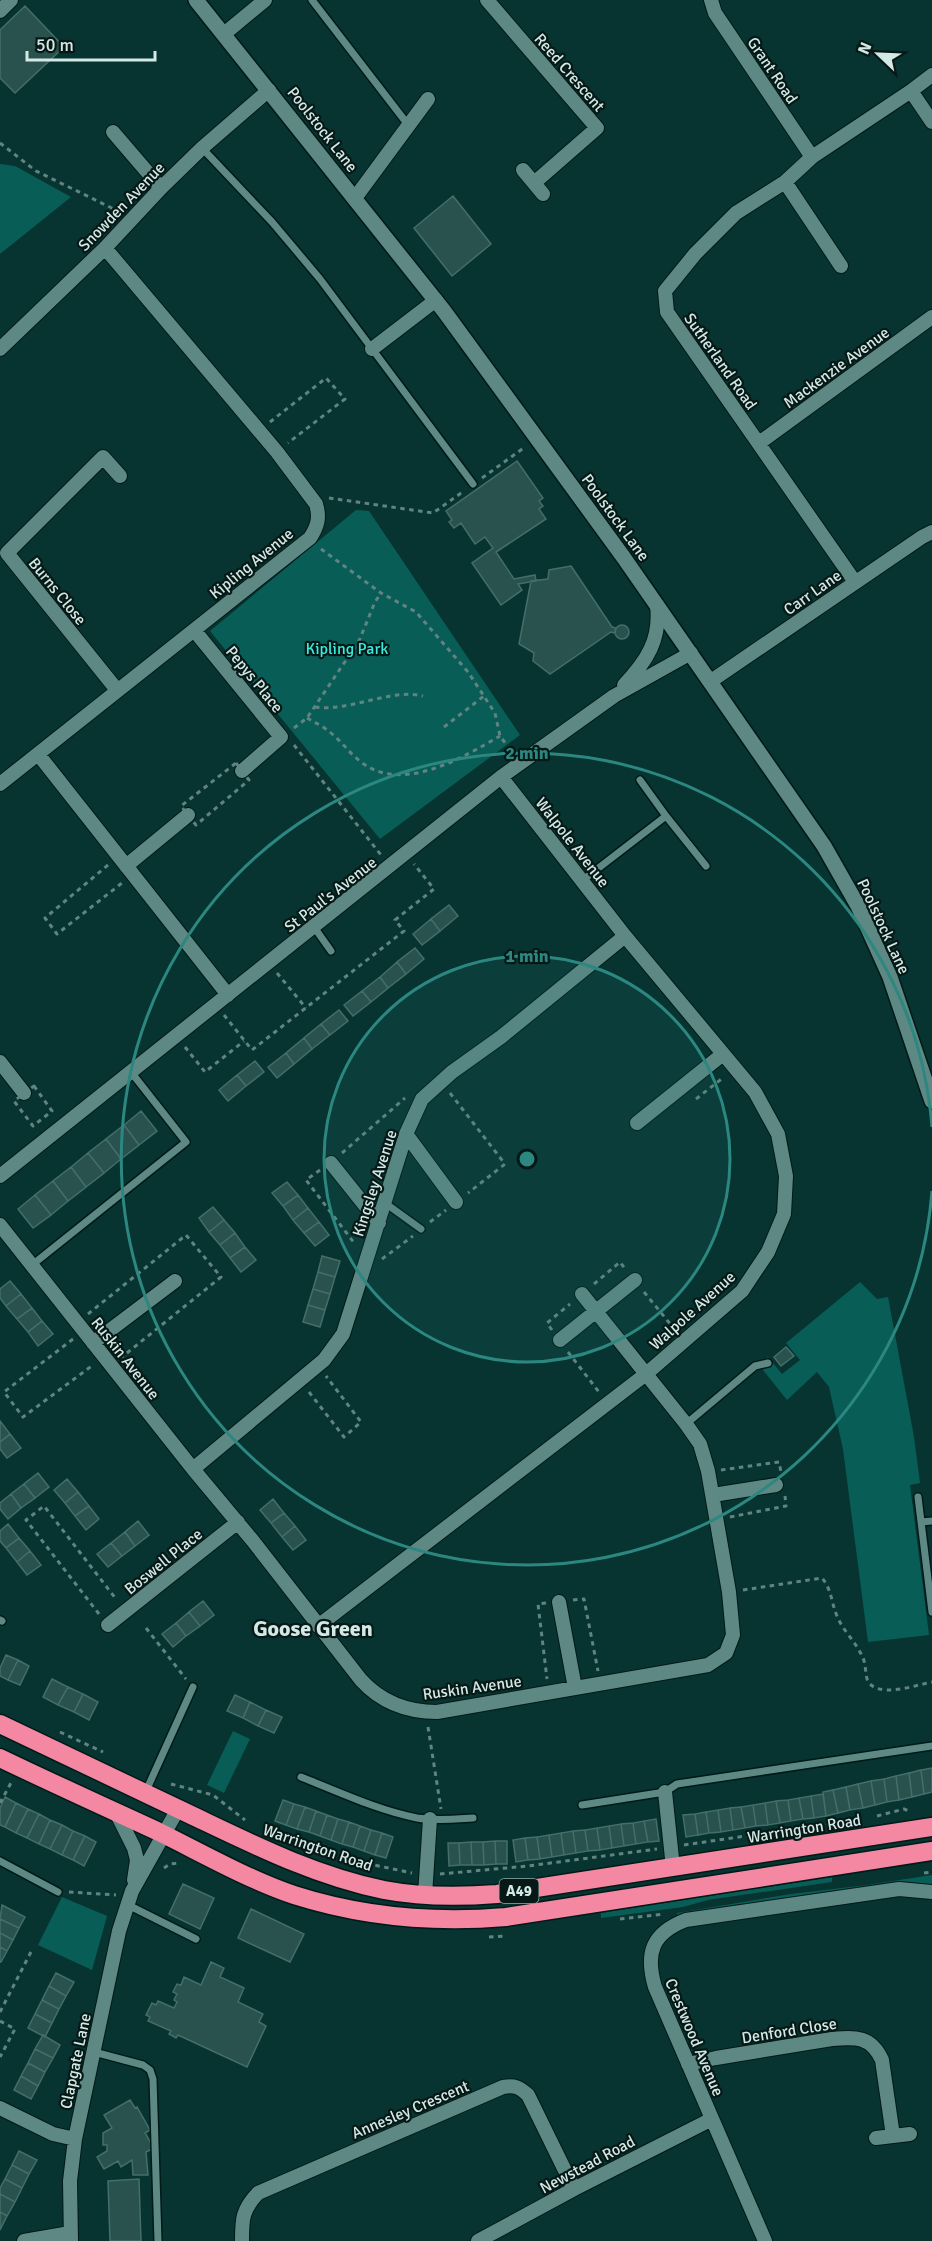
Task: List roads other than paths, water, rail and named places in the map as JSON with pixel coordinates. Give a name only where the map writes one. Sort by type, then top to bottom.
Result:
[{"type":"highway","name":"Warrington Road","points":[[0,1724],[279,1857],[383,1890],[425,1895],[458,1897],[497,1894],[932,1827]]},
{"type":"highway","name":"A49","points":[[3,1766],[116,1812],[253,1878],[293,1894],[327,1904],[426,1920],[506,1917],[932,1851]]},
{"type":"main road","name":"Poolstock Lane","points":[[196,0],[436,300],[657,605],[824,846],[858,906],[890,977],[932,1101]]},
{"type":"street","points":[[0,11],[11,0]]},
{"type":"street","points":[[224,34],[265,0]]},
{"type":"street","name":"Reed Crescent","points":[[487,0],[597,128],[539,189],[523,170]]},
{"type":"street","name":"Grant Road","points":[[711,0],[715,13],[812,157]]},
{"type":"street","name":"Sutherland Road","points":[[855,582],[667,312],[665,291],[694,254],[736,213],[785,183],[812,157],[932,75]]},
{"type":"street","name":"Snowden Avenue","points":[[0,350],[105,248],[202,148],[269,90]]},
{"type":"street","points":[[911,91],[932,122]]},
{"type":"street","points":[[355,198],[428,99]]},
{"type":"street","points":[[113,132],[161,188]]},
{"type":"street","points":[[785,183],[841,266]]},
{"type":"street","name":"Kipling Avenue","points":[[0,784],[310,538],[315,530],[319,513],[310,495],[277,452],[105,248]]},
{"type":"street","points":[[372,349],[436,300]]},
{"type":"street","name":"Mackenzie Avenue","points":[[759,443],[932,317]]},
{"type":"street","name":"Burns Close","points":[[117,690],[7,553],[103,457],[120,476]]},
{"type":"street","name":"Carr Lane","points":[[711,681],[932,532]]},
{"type":"street","points":[[614,696],[641,668],[655,642],[658,628],[657,605]]},
{"type":"street","name":"Pepys Place","points":[[194,630],[281,737],[243,771]]},
{"type":"street","name":"St Paul's Avenue","points":[[0,1176],[391,867],[501,777],[614,696],[691,653]]},
{"type":"street","points":[[38,754],[228,995]]},
{"type":"street","name":"Walpole Avenue","points":[[318,1626],[646,1374],[742,1291],[768,1252],[784,1214],[786,1176],[778,1134],[755,1092],[625,936],[501,777]]},
{"type":"street","points":[[126,866],[188,815]]},
{"type":"street","name":"Kingsley Avenue","points":[[193,1469],[324,1360],[343,1334],[406,1134],[422,1099],[452,1072],[501,1037],[625,936]]},
{"type":"street","points":[[637,1123],[723,1054]]},
{"type":"street","points":[[0,1062],[24,1093]]},
{"type":"street","points":[[406,1134],[456,1202]]},
{"type":"street","points":[[331,1163],[379,1222]]},
{"type":"street","name":"Ruskin Avenue","points":[[0,1225],[193,1469],[238,1522],[361,1680],[377,1696],[403,1708],[426,1712],[708,1665],[726,1653],[733,1635],[729,1592],[712,1495],[700,1444],[582,1294]]},
{"type":"street","points":[[560,1340],[635,1280]]},
{"type":"street","points":[[93,1343],[175,1281]]},
{"type":"street","points":[[712,1495],[776,1485]]},
{"type":"street","name":"Boswell Place","points":[[108,1625],[238,1522]]},
{"type":"street","points":[[559,1602],[574,1689]]},
{"type":"street","points":[[665,1792],[673,1868]]},
{"type":"street","name":"Clapgate Lane","points":[[124,1895],[178,1809]]},
{"type":"street","name":"Clapgate Lane","points":[[70,2237],[70,2181],[75,2139],[119,1931],[124,1895],[137,1860],[134,1848],[116,1812]]},
{"type":"street","points":[[425,1895],[436,1819]]},
{"type":"street","name":"Crestwood Avenue","points":[[765,2241],[651,1975],[651,1951],[657,1938],[664,1930],[686,1920],[899,1889],[932,1892]]},
{"type":"street","name":"Denford Close","points":[[688,2064],[832,2039],[849,2037],[863,2039],[878,2050],[882,2060],[892,2136]]},
{"type":"street","name":"Annesley Crescent","points":[[242,2241],[242,2219],[247,2204],[258,2193],[512,2085],[520,2087],[528,2095],[574,2188]]},
{"type":"street","points":[[0,2108],[53,2133],[75,2139]]},
{"type":"street","name":"Newstead Road","points":[[478,2241],[574,2188],[712,2119]]},
{"type":"street","points":[[876,2138],[910,2134]]},
{"type":"street","points":[[24,2241],[70,2237]]},
{"type":"lane","points":[[312,0],[409,126]]},
{"type":"lane","points":[[202,148],[272,222],[320,279],[473,484]]},
{"type":"lane","points":[[640,780],[706,866]]},
{"type":"lane","points":[[583,880],[666,816]]},
{"type":"lane","points":[[314,927],[332,951]]},
{"type":"lane","points":[[32,1265],[186,1142],[131,1072]]},
{"type":"lane","points":[[385,1203],[421,1229]]},
{"type":"lane","points":[[686,1425],[755,1366],[768,1363]]},
{"type":"lane","points":[[918,1497],[932,1612]]},
{"type":"lane","points":[[921,1522],[932,1521]]},
{"type":"lane","points":[[145,1794],[193,1687]]},
{"type":"lane","points":[[582,1805],[665,1792],[677,1784],[932,1746]]},
{"type":"lane","points":[[301,1778],[417,1818],[473,1818]]},
{"type":"lane","points":[[0,1861],[58,1892]]},
{"type":"lane","points":[[124,1895],[196,1939]]},
{"type":"lane","points":[[94,2052],[143,2065],[150,2070],[153,2079],[158,2241]]},
{"type":"district","name":"Goose Green","points":[[313,1628]]},
{"type":"park label","name":"Kipling Park","points":[[347,648]]}]
